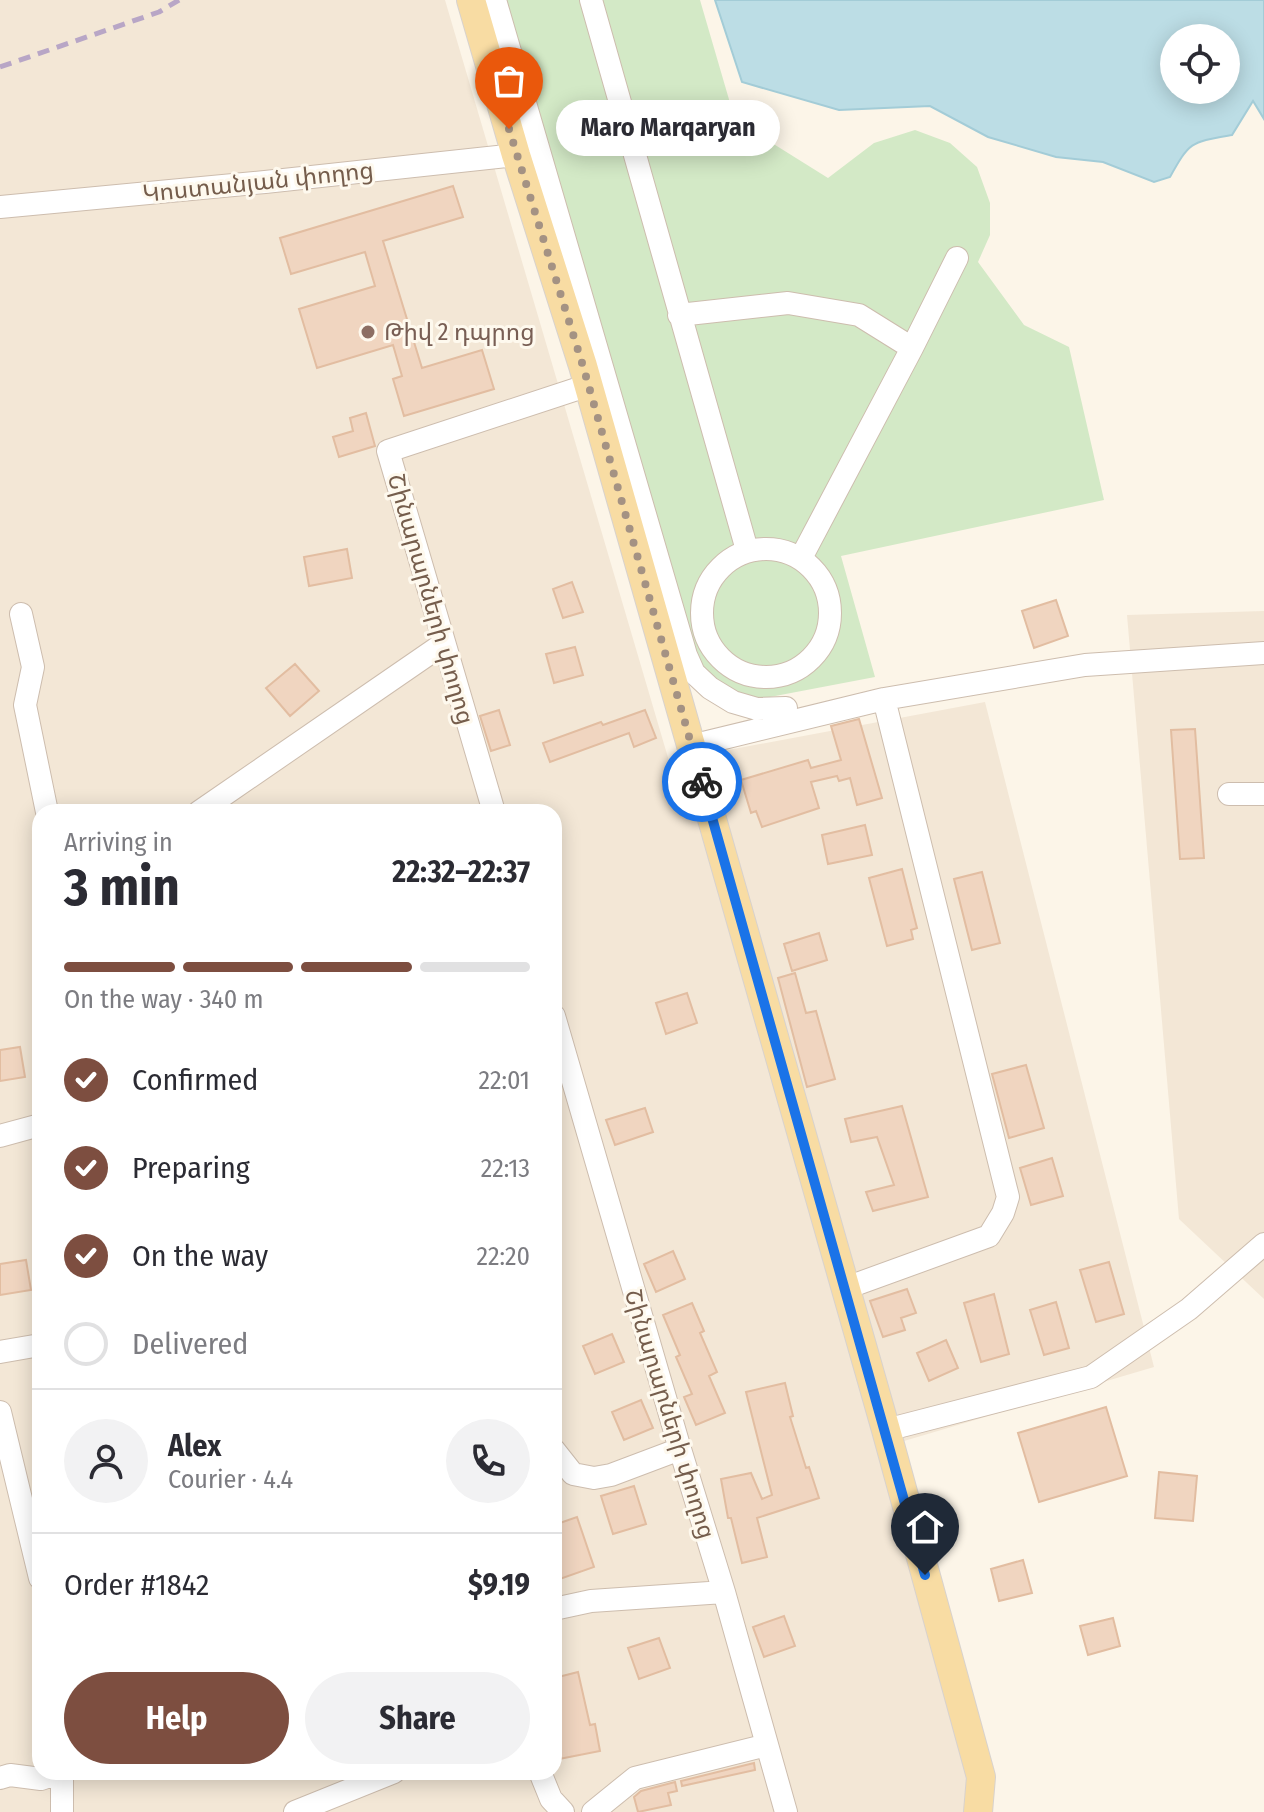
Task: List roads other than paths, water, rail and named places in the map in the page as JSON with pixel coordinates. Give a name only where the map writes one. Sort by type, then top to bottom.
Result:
[{"type":"main road","points":[[488,6],[516,155],[589,385],[886,1430],[981,1777],[978,1812]]},
{"type":"street","points":[[591,0],[747,550]]},
{"type":"street","points":[[488,6],[686,655],[694,673],[710,688],[733,702],[757,709],[786,708]]},
{"type":"street","name":"Կոստանյան փողոց","points":[[0,207],[516,155]]},
{"type":"street","points":[[801,558],[957,258]]},
{"type":"street","points":[[679,315],[788,303],[859,315],[912,348]]},
{"type":"street","name":"Շինարարների փողոց","points":[[492,804],[388,451],[589,385]]},
{"type":"street","points":[[775,548],[801,558],[826,587],[830,626],[812,661],[777,678],[738,673],[709,646],[702,617],[700,608],[714,572],[747,550],[775,548]]},
{"type":"street","points":[[21,614],[33,667],[25,705],[45,804]]},
{"type":"street","points":[[676,621],[702,617]]},
{"type":"street","points":[[211,804],[443,644]]},
{"type":"street","points":[[691,746],[884,699],[1085,665],[1264,653]]},
{"type":"street","points":[[846,1288],[989,1236],[1003,1213],[1008,1197],[884,699]]},
{"type":"street","points":[[1229,794],[1264,794]]},
{"type":"street","name":"Շինարարների փողոց","points":[[562,1043],[786,1812]]},
{"type":"street","points":[[0,1136],[32,1127]]},
{"type":"street","points":[[886,1430],[1091,1377],[1189,1309],[1264,1244]]},
{"type":"street","points":[[0,1352],[32,1346]]},
{"type":"street","points":[[0,1412],[32,1517]]},
{"type":"street","points":[[562,1460],[573,1474],[594,1478],[611,1475],[680,1449]]},
{"type":"street","points":[[562,1607],[591,1601],[724,1592]]},
{"type":"street","points":[[593,1812],[635,1778],[767,1745]]},
{"type":"street","points":[[0,1778],[10,1775],[32,1778]]},
{"type":"street","points":[[61,1780],[62,1812]]},
{"type":"street","points":[[295,1812],[374,1780]]},
{"type":"street","points":[[543,1780],[551,1799],[563,1812]]},
{"type":"water","points":[[715,0],[1264,0],[1264,119],[1253,101],[1232,135],[1193,145],[1182,156],[1170,177],[1154,182],[1103,162],[1056,157],[988,137],[930,106],[839,110],[742,82]]},
{"type":"railway","points":[[0,67],[159,12],[179,0]]},
{"type":"place","name":"Maro Marqaryan","points":[[509,129]]},
{"type":"place","name":"Թիվ 2 դպրոց","points":[[368,332]]}]
